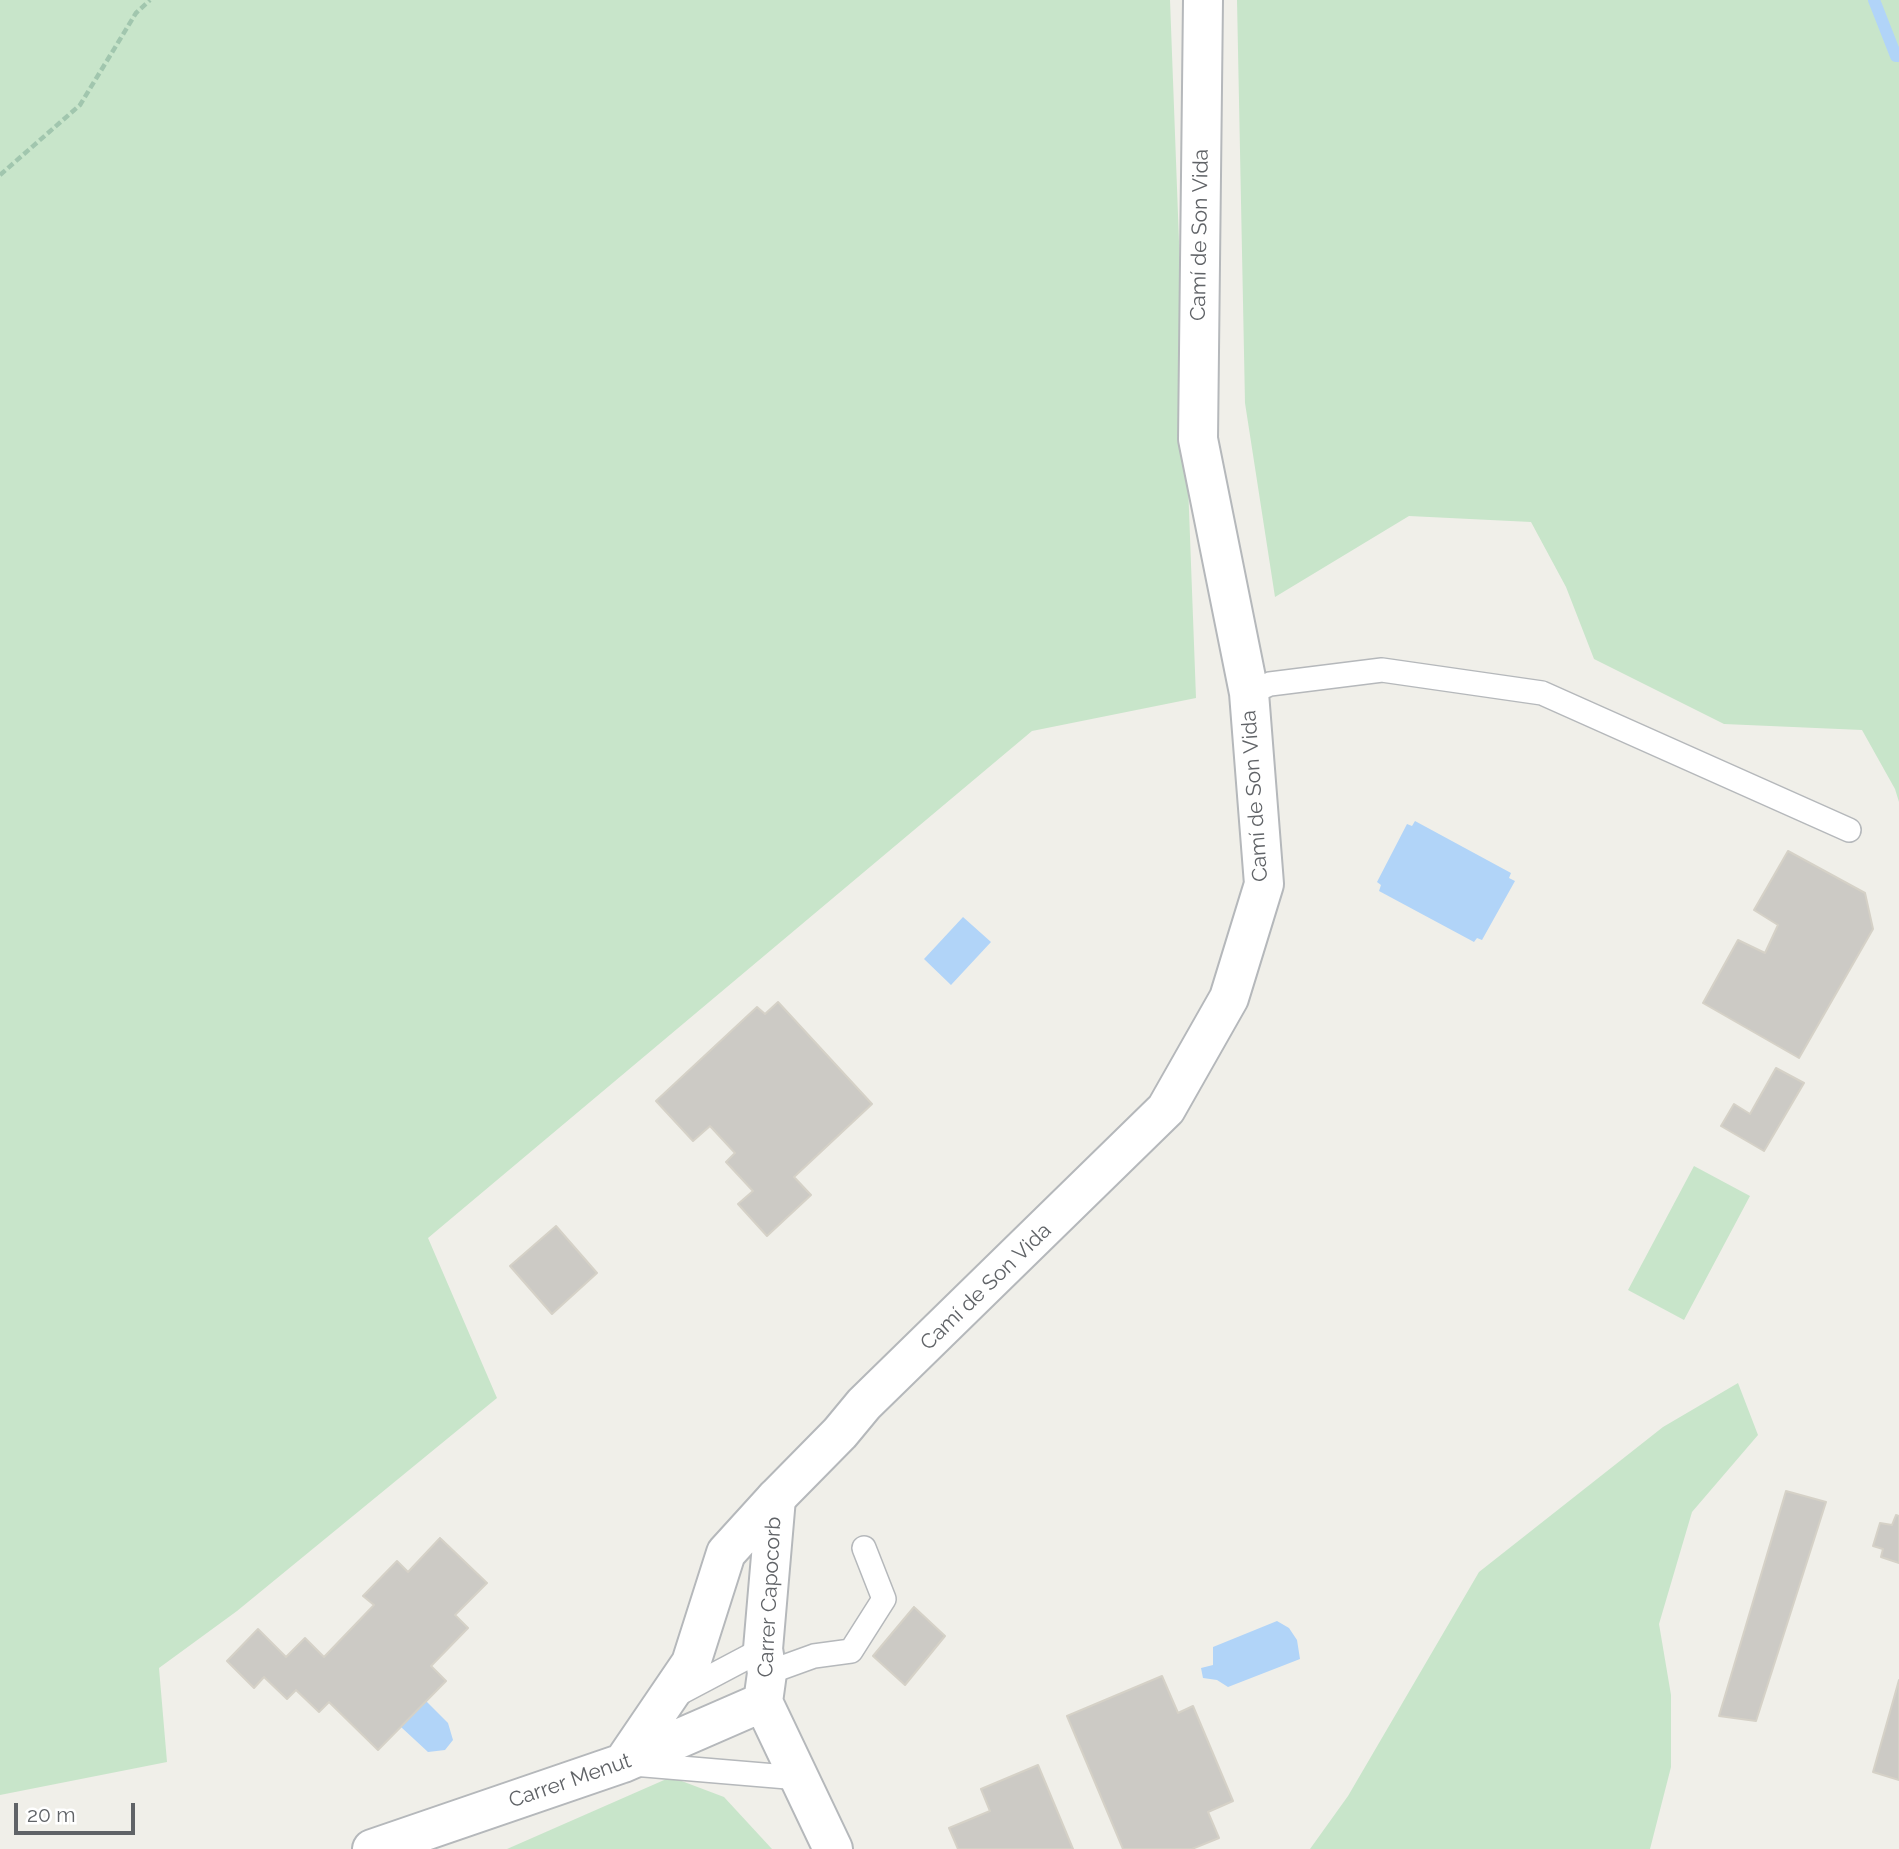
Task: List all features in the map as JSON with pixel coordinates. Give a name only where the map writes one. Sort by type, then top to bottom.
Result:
[{"type":"street","name":"Camí de Son Vida","points":[[623,1763],[691,1664],[726,1553],[864,1404],[1166,1109],[1229,998],[1264,884],[1249,693],[1198,439],[1203,0]]},
{"type":"street","name":"Carrer Capocorb","points":[[776,1498],[765,1675],[799,1778],[832,1849]]},
{"type":"street","name":"Carrer Menut","points":[[372,1849],[623,1763],[765,1675]]},
{"type":"lane","points":[[1249,693],[1270,684],[1382,670],[1542,693],[1849,830]]},
{"type":"lane","points":[[666,1701],[765,1675],[814,1656],[851,1651],[884,1599],[864,1548]]},
{"type":"lane","points":[[623,1763],[799,1778]]},
{"type":"path","points":[[0,175],[79,105],[136,13],[150,0]]},
{"type":"green space","points":[[0,0],[1170,0],[1196,698],[1032,731],[428,1238],[497,1398],[237,1611],[159,1668],[167,1762],[0,1795]]},
{"type":"green space","points":[[1237,0],[1899,0],[1899,802],[1895,789],[1862,730],[1724,724],[1594,659],[1566,587],[1531,522],[1409,516],[1275,597],[1245,403]]},
{"type":"green space","points":[[1694,1166],[1750,1196],[1684,1320],[1628,1290]]},
{"type":"green space","points":[[1738,1383],[1758,1435],[1692,1512],[1659,1624],[1671,1695],[1671,1767],[1650,1849],[1310,1849],[1348,1796],[1479,1572],[1663,1427]]},
{"type":"green space","points":[[671,1777],[724,1797],[772,1849],[507,1849]]},
{"type":"water","points":[[1415,821],[1511,873],[1509,878],[1515,881],[1482,940],[1477,938],[1474,942],[1379,891],[1381,885],[1377,882],[1407,824],[1412,826]]},
{"type":"water","points":[[963,917],[991,942],[951,985],[924,959]]},
{"type":"water","points":[[1277,1621],[1289,1628],[1297,1640],[1300,1659],[1228,1687],[1217,1680],[1203,1678],[1201,1668],[1213,1665],[1213,1647]]},
{"type":"water","points":[[426,1701],[448,1723],[453,1740],[445,1750],[428,1752],[401,1727]]},
{"type":"building","points":[[1788,851],[1865,893],[1873,929],[1799,1058],[1703,1003],[1738,940],[1765,953],[1778,925],[1754,910]]},
{"type":"building","points":[[778,1002],[872,1104],[794,1177],[811,1195],[767,1236],[738,1204],[753,1191],[726,1162],[735,1153],[710,1126],[693,1141],[656,1101],[757,1007],[765,1014]]},
{"type":"building","points":[[1776,1068],[1804,1083],[1764,1151],[1721,1126],[1734,1104],[1750,1114]]},
{"type":"building","points":[[556,1226],[597,1273],[552,1314],[510,1266]]},
{"type":"building","points":[[1786,1491],[1826,1502],[1756,1721],[1719,1716]]},
{"type":"building","points":[[1896,1515],[1899,1516],[1899,1563],[1881,1557],[1883,1549],[1873,1546],[1880,1523],[1892,1525]]},
{"type":"building","points":[[440,1538],[487,1583],[455,1615],[468,1628],[431,1666],[446,1681],[378,1750],[329,1702],[319,1712],[296,1690],[287,1699],[264,1677],[254,1688],[227,1661],[258,1629],[286,1657],[305,1638],[324,1657],[374,1605],[363,1596],[397,1561],[408,1572]]},
{"type":"building","points":[[914,1607],[945,1636],[905,1685],[873,1656]]},
{"type":"building","points":[[1162,1676],[1178,1713],[1193,1706],[1233,1801],[1208,1812],[1219,1838],[1192,1849],[1123,1849],[1067,1716]]},
{"type":"building","points":[[1899,1680],[1899,1780],[1873,1772]]},
{"type":"building","points":[[1038,1765],[1073,1849],[958,1849],[949,1828],[990,1811],[981,1789]]},
{"type":"waterway","points":[[1874,0],[1896,56],[1899,56]]}]
